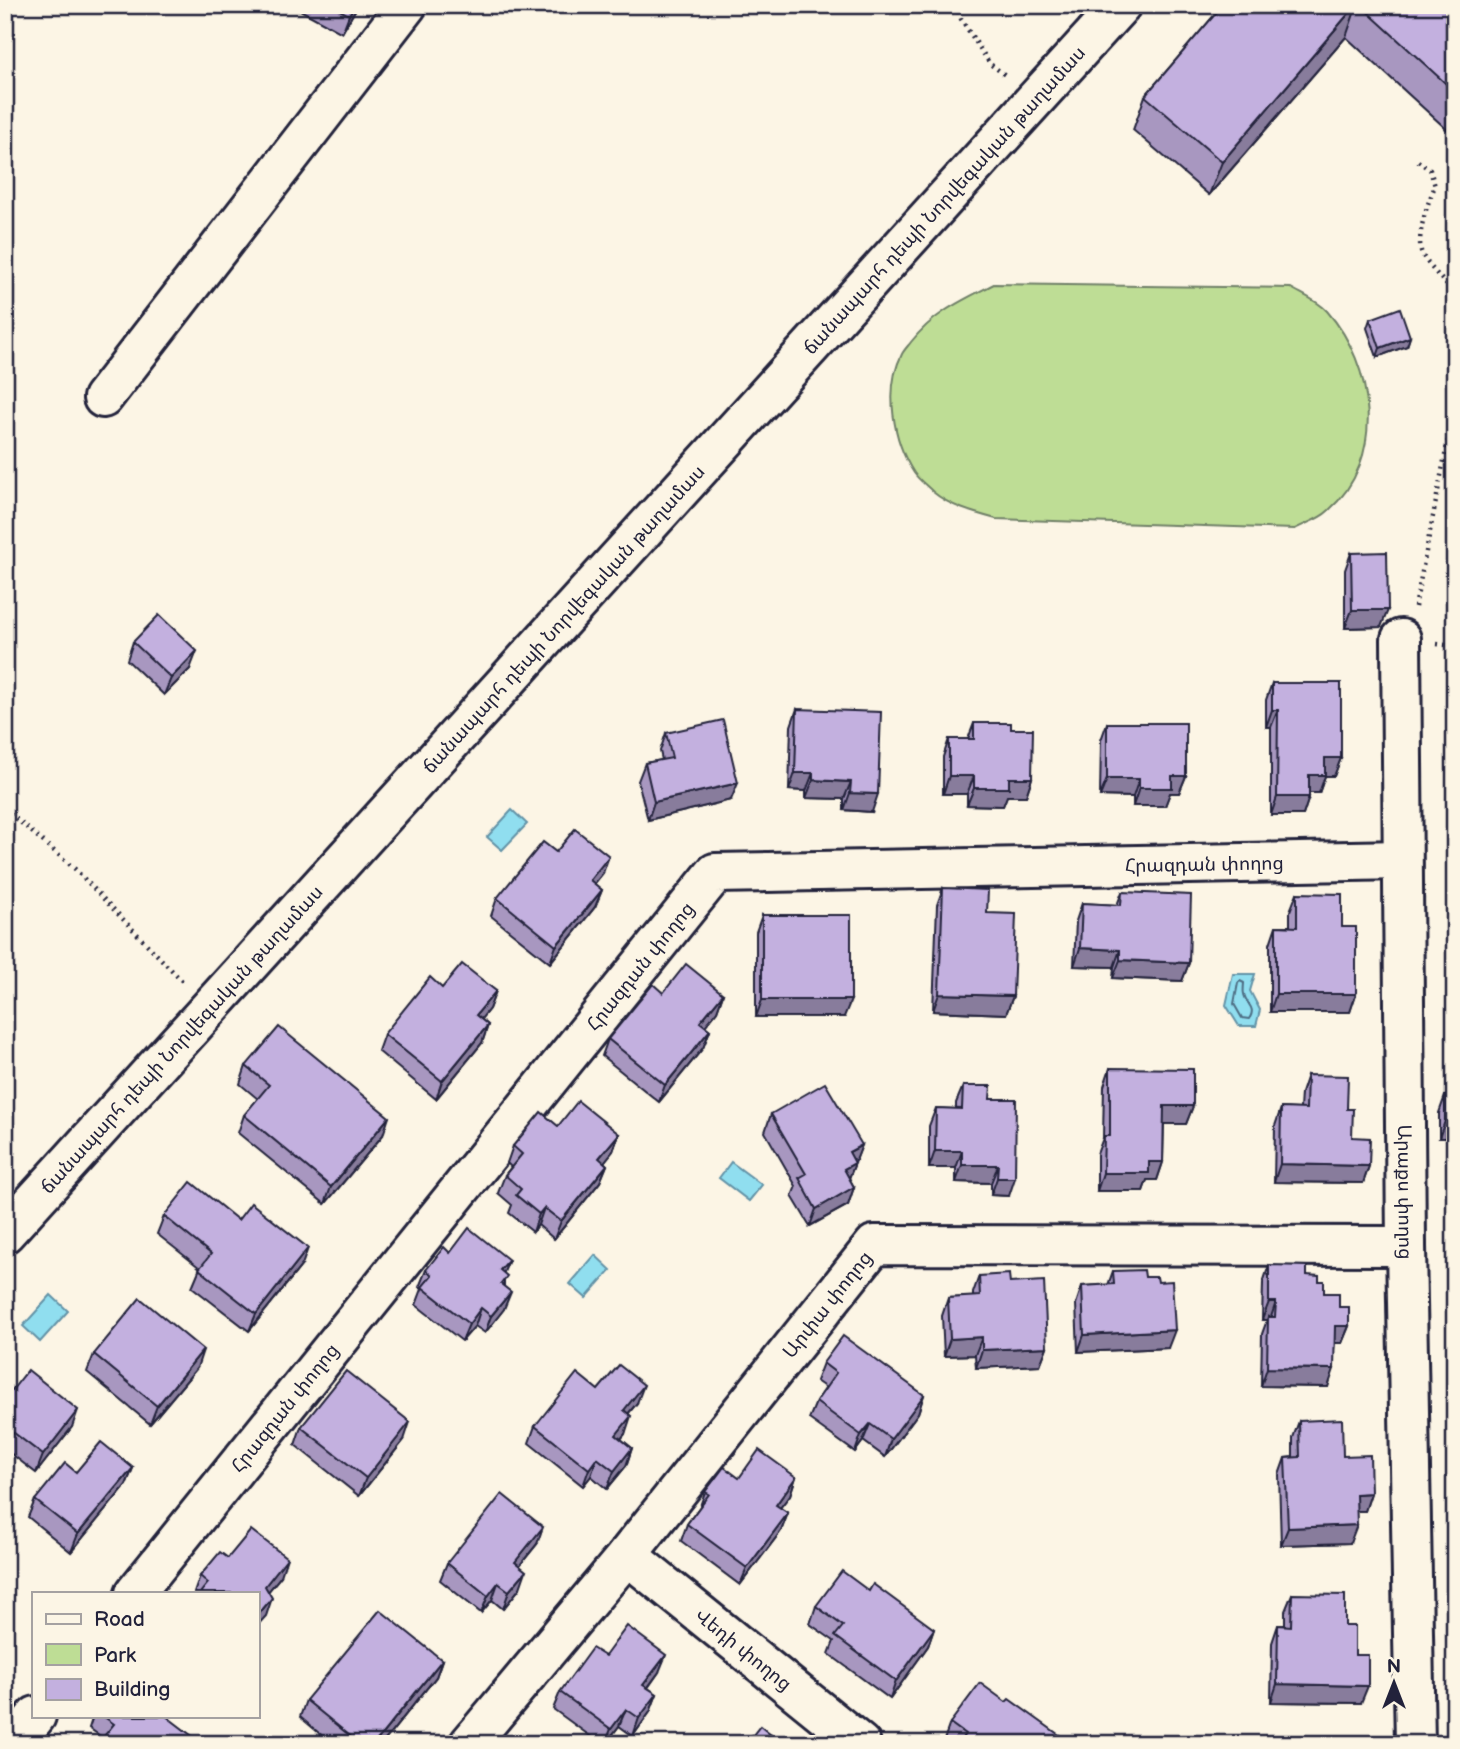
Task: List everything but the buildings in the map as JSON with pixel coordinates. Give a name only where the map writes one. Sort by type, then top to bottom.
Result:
[{"type":"street","points":[[103,398],[407,5]]},
{"type":"street","name":"ճանապարհ դեպի Նորվեգական թաղամաս","points":[[5,1233],[1121,5]]},
{"type":"street","name":"Արաքս փողոց","points":[[1401,639],[1406,1246],[1415,1744]]},
{"type":"street","name":"Հրազդան փողոց","points":[[136,1592],[715,873],[1402,860]]},
{"type":"street","name":"Արփա փողոց","points":[[470,1744],[627,1555],[874,1245],[1406,1246]]},
{"type":"street","name":"Վեդի փողոց","points":[[627,1555],[861,1744]]},
{"type":"street","points":[[14,1744],[34,1718]]},
{"type":"path","points":[[956,5],[961,19],[990,64],[1036,99]]},
{"type":"path","points":[[1418,161],[1430,170],[1435,186],[1421,225],[1421,253],[1455,295]]},
{"type":"path","points":[[1401,639],[1416,606],[1455,405]]},
{"type":"path","points":[[5,809],[75,869],[209,1009]]},
{"type":"green space","points":[[994,284],[1291,288],[1310,298],[1327,311],[1343,333],[1356,358],[1364,385],[1368,412],[1366,439],[1359,466],[1347,490],[1325,514],[1295,529],[996,519],[947,502],[916,475],[901,446],[893,415],[896,368],[904,351],[929,323],[949,308]]},
{"type":"water","points":[[512,810],[527,824],[502,850],[487,837]]},
{"type":"water","points":[[1233,974],[1255,974],[1250,991],[1260,1010],[1256,1026],[1239,1026],[1226,1005]]},
{"type":"water","points":[[731,1162],[762,1185],[749,1201],[719,1178]]},
{"type":"water","points":[[595,1255],[611,1270],[586,1298],[570,1284]]},
{"type":"water","points":[[51,1295],[68,1311],[40,1342],[23,1326]]}]
